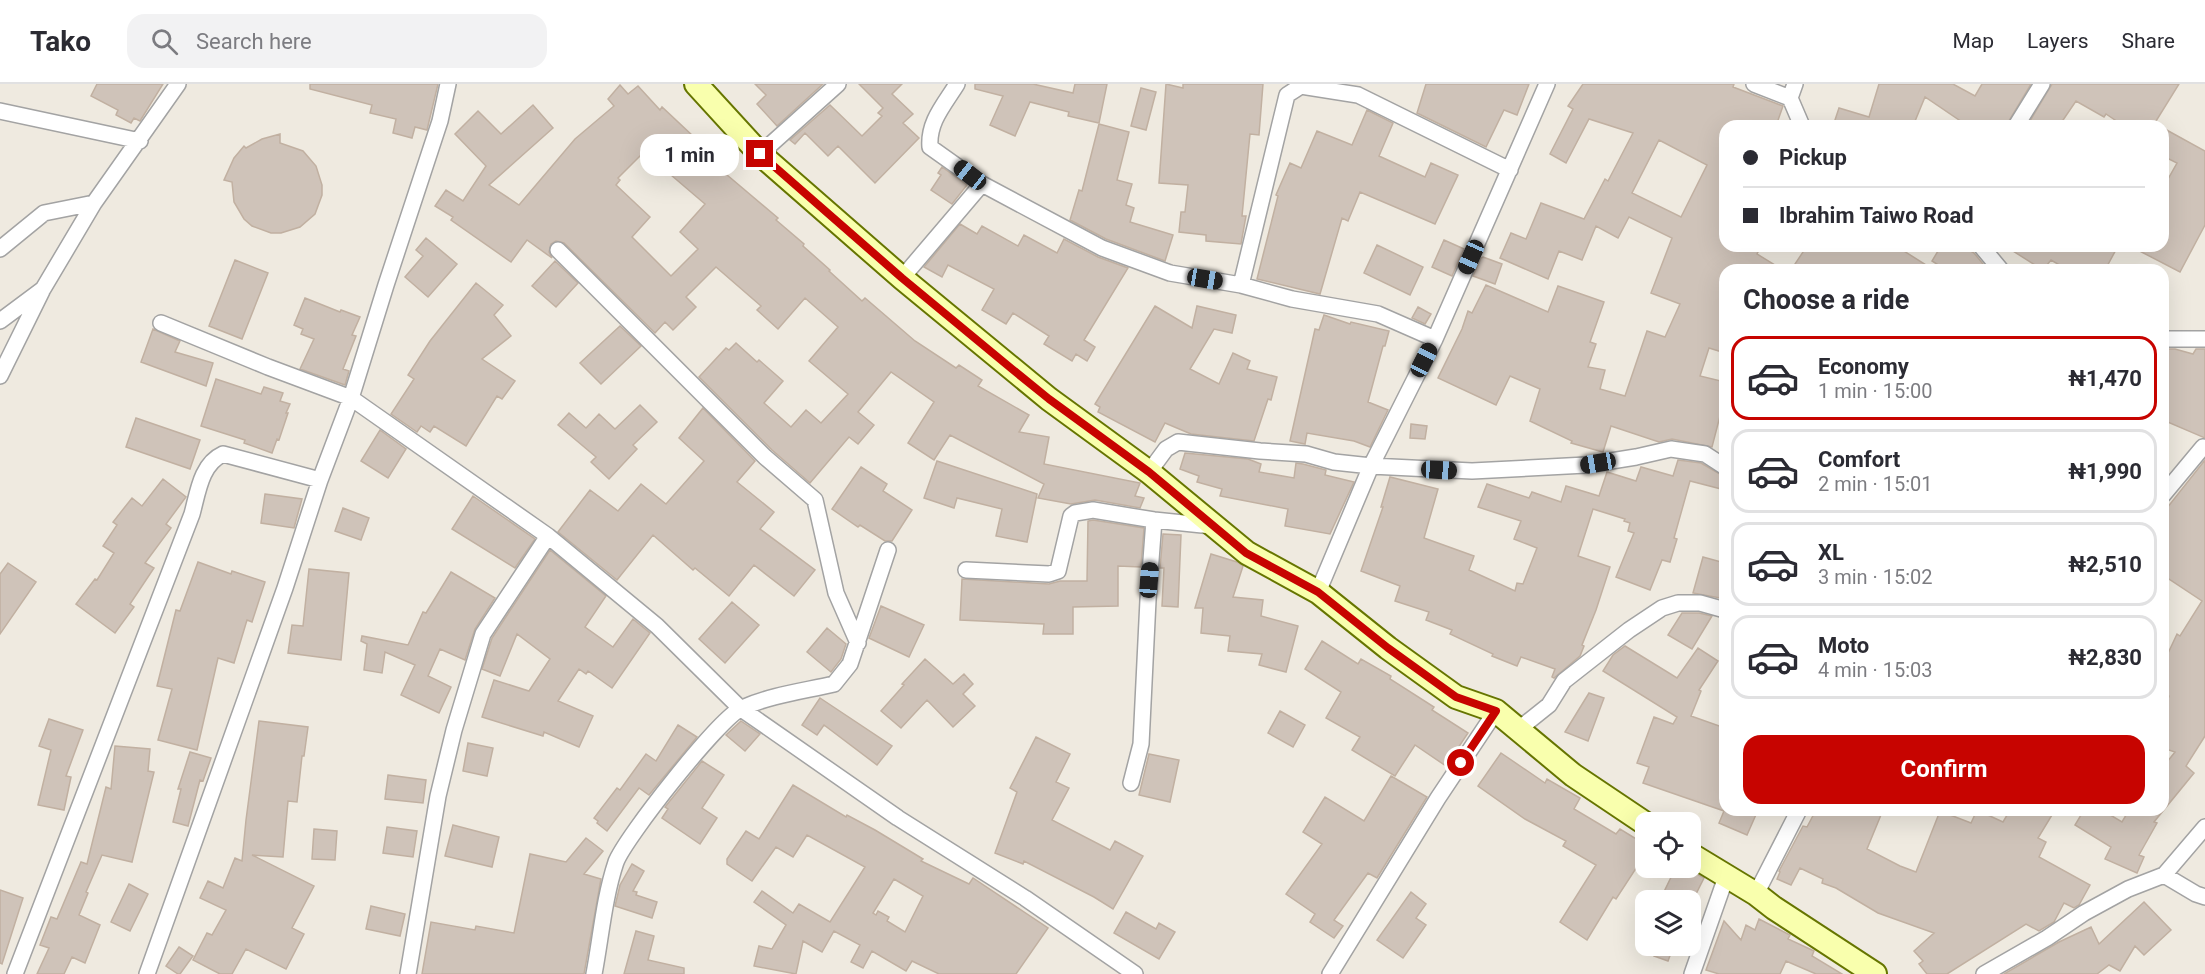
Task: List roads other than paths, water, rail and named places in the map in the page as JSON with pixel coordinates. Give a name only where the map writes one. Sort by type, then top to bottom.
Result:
[{"type":"main road","points":[[696,84],[760,154],[902,278],[1049,399],[1149,472],[1246,553],[1318,592],[1388,648],[1456,697],[1496,711],[1573,775],[1635,817]]},
{"type":"main road","points":[[1701,861],[1875,974]]},
{"type":"street","points":[[0,376],[43,289],[94,203],[140,141],[178,84]]},
{"type":"street","points":[[147,974],[285,588],[320,480],[351,398],[440,121],[448,84]]},
{"type":"street","points":[[760,154],[838,84]]},
{"type":"street","points":[[957,84],[932,121],[929,134],[930,147],[982,184],[1102,248],[1170,273],[1241,285],[1292,299],[1378,314],[1435,339]]},
{"type":"street","points":[[1318,592],[1371,466],[1435,339],[1547,84]]},
{"type":"street","points":[[1754,84],[1793,91],[1800,120]]},
{"type":"street","points":[[2020,120],[2042,84]]},
{"type":"street","points":[[1241,285],[1287,95],[1301,86],[1358,95],[1510,170]]},
{"type":"street","points":[[0,111],[140,141]]},
{"type":"street","points":[[902,278],[982,184]]},
{"type":"street","points":[[0,249],[44,213],[94,203]]},
{"type":"street","points":[[558,250],[765,457],[815,500],[836,593],[858,643]]},
{"type":"street","points":[[1986,252],[1996,264]]},
{"type":"street","points":[[0,321],[43,289]]},
{"type":"street","points":[[161,323],[351,398],[548,536],[657,626],[740,708],[898,818],[1025,898],[1135,974]]},
{"type":"street","points":[[2169,339],[2205,339]]},
{"type":"street","points":[[1149,472],[1166,449],[1178,442],[1306,454],[1335,462],[1371,466],[1472,471],[1514,471],[1586,465],[1636,457],[1671,448],[1705,454],[1719,462]]},
{"type":"street","points":[[2169,488],[2203,447]]},
{"type":"street","points":[[15,974],[192,514],[205,470],[212,459],[223,454],[320,480]]},
{"type":"street","points":[[966,570],[1049,574],[1058,571],[1071,516],[1076,513],[1093,510],[1212,526]]},
{"type":"street","points":[[1131,783],[1141,744],[1154,520]]},
{"type":"street","points":[[408,974],[438,796],[454,730],[483,634],[548,536]]},
{"type":"street","points":[[594,974],[601,923],[617,860],[642,820],[715,730],[740,708],[783,695],[834,684],[849,664],[858,643],[888,550]]},
{"type":"street","points":[[1519,729],[1549,705],[1564,681],[1629,630],[1662,608],[1678,603],[1700,603],[1719,608]]},
{"type":"street","points":[[1330,974],[1438,798],[1496,711]]},
{"type":"street","points":[[1755,894],[1796,816]]},
{"type":"street","points":[[1984,974],[2048,938],[2084,913],[2163,875],[2205,827]]},
{"type":"street","points":[[2163,875],[2205,897]]},
{"type":"street","points":[[1692,974],[1726,877]]}]
